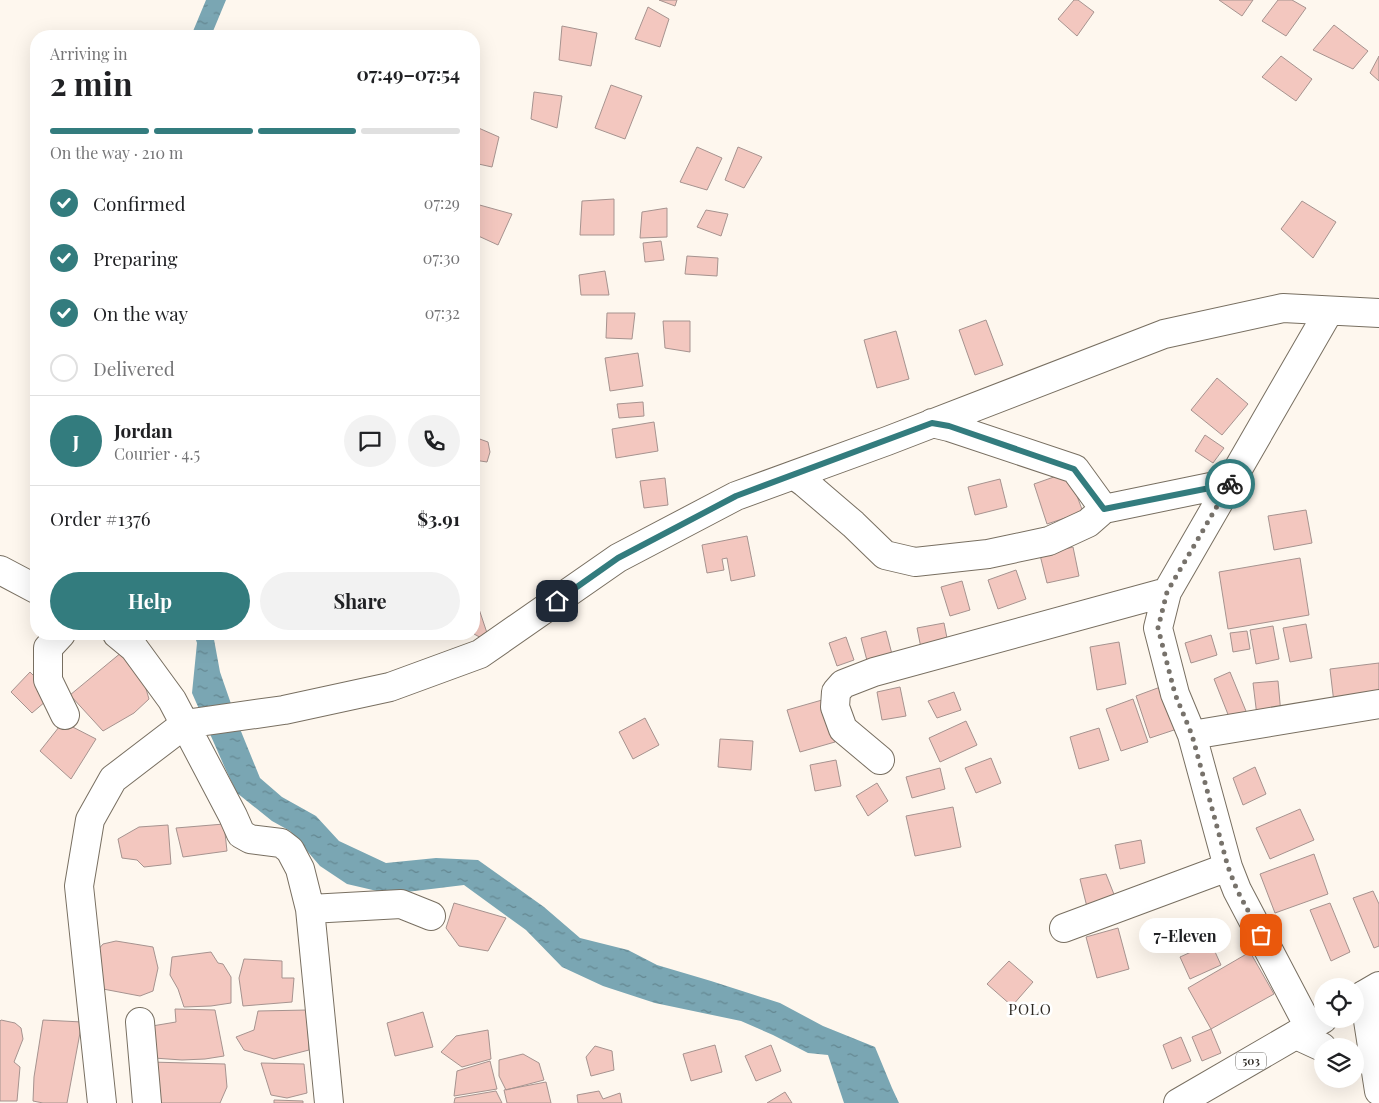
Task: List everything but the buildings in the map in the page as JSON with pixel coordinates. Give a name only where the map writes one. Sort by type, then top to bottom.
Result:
[{"type":"street","points":[[102,1103],[79,886],[90,820],[113,779],[185,724],[284,710],[390,687],[480,654],[618,558],[736,496],[1164,334],[1283,308],[1379,313]]},
{"type":"street","points":[[1312,1032],[1237,890],[1228,867],[1192,735],[1175,694],[1158,628],[1167,592],[1330,311]]},
{"type":"street","points":[[932,423],[949,426],[1074,469],[1104,509]]},
{"type":"street","points":[[794,474],[853,524],[885,555],[915,562],[988,554],[1049,541],[1088,523],[1104,509],[1230,484]]},
{"type":"street","points":[[0,570],[30,586]]},
{"type":"street","points":[[880,760],[843,729],[835,706],[836,692],[843,684],[874,672],[1167,592]]},
{"type":"street","points":[[56,640],[48,648],[48,680],[65,715]]},
{"type":"street","points":[[124,640],[134,648],[172,700],[234,816],[241,834],[250,839],[282,843],[290,850],[300,869],[310,909],[329,1103]]},
{"type":"street","points":[[1192,735],[1379,704]]},
{"type":"street","points":[[1064,928],[1228,867]]},
{"type":"street","points":[[310,909],[401,904],[431,916]]},
{"type":"street","points":[[1366,994],[1372,1074]]},
{"type":"street","points":[[140,1022],[147,1103]]},
{"type":"street","name":"503","points":[[1178,1103],[1312,1032]]},
{"type":"water","points":[[206,0],[226,0],[214,30],[194,30]]},
{"type":"water","points":[[196,640],[214,640],[220,672],[238,724],[260,778],[282,797],[316,816],[339,841],[386,863],[436,858],[478,860],[544,907],[580,938],[628,950],[657,965],[780,1003],[823,1026],[875,1047],[899,1103],[844,1103],[828,1055],[808,1053],[741,1021],[655,1003],[603,986],[562,967],[526,930],[464,885],[390,894],[347,884],[320,866],[290,831],[272,821],[237,793],[192,693]]},
{"type":"way so far","points":[[1230,484],[1167,592],[1158,628],[1175,694],[1192,735],[1228,867],[1237,890],[1261,935]]},
{"type":"place","name":"7-Eleven","points":[[1261,935]]},
{"type":"district","name":"POLO","points":[[1030,1010]]},
{"type":"route","points":[[557,601],[618,558],[736,496],[932,423],[949,426],[1074,469],[1104,509],[1230,484]]}]
